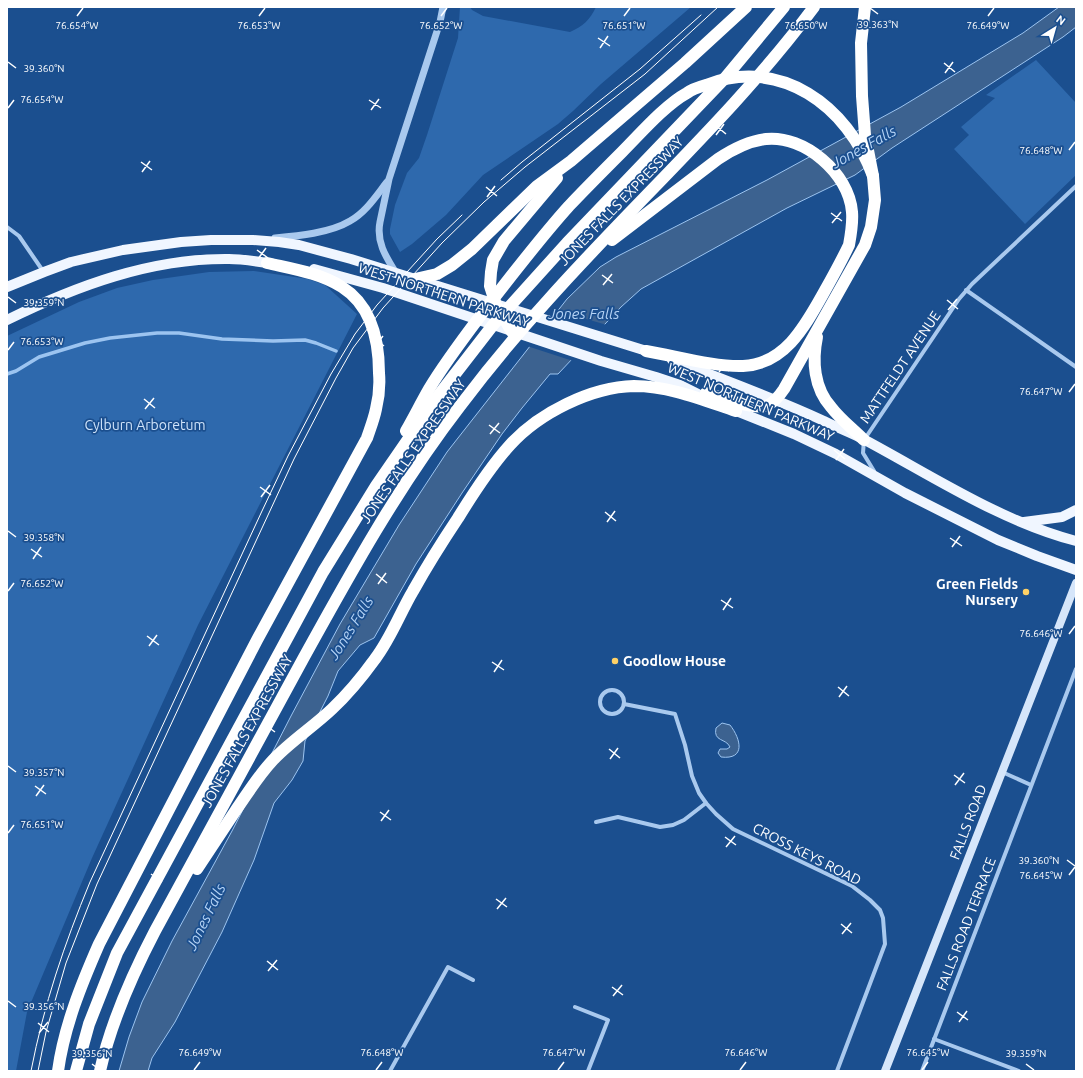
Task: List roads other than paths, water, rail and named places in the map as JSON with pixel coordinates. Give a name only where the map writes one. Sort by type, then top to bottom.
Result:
[{"type":"highway","points":[[415,279],[437,274],[452,265],[492,230],[537,186],[571,161],[746,7]]},
{"type":"highway","name":"JONES FALLS EXPRESSWAY","points":[[76,1071],[89,1024],[117,953],[323,572],[376,486],[438,396],[498,320],[563,248],[725,78],[784,7]]},
{"type":"highway","name":"JONES FALLS EXPRESSWAY","points":[[100,1071],[112,1031],[139,962],[345,584],[395,498],[458,408],[544,304],[734,103],[814,7]]},
{"type":"highway","points":[[680,385],[756,406],[769,405],[784,389],[865,245],[871,228],[875,200],[873,176],[865,135],[862,96],[861,43],[865,7]]},
{"type":"highway","points":[[376,486],[428,391],[468,332],[516,269],[564,212],[656,118],[686,93],[718,80],[740,76],[767,77],[791,84],[808,93],[832,112],[858,144],[866,158],[873,176]]},
{"type":"highway","points":[[585,259],[652,211],[718,159],[737,147],[750,142],[767,139],[782,140],[798,144],[820,157],[830,165],[844,187],[849,199],[852,210],[852,232],[849,245],[807,321],[792,342],[785,349],[767,360],[753,365],[740,366],[721,365],[646,351]]},
{"type":"highway","points":[[512,332],[496,304],[490,286],[490,272],[493,260],[504,241],[571,161]]},
{"type":"highway","points":[[58,1071],[60,1054],[70,1018],[84,978],[99,944],[257,640],[367,438],[376,409],[379,397],[377,340],[374,329],[362,305],[354,295],[317,274],[267,263]]},
{"type":"highway","points":[[820,325],[814,352],[814,362],[822,394],[831,408],[864,440]]},
{"type":"highway","points":[[155,931],[252,786],[280,753],[345,697],[376,658],[385,645],[433,557],[481,482],[511,444],[543,418],[584,395],[607,389],[635,386],[663,389],[686,394],[736,411]]},
{"type":"main road","name":"WEST NORTHERN PARKWAY","points":[[7,287],[71,262],[150,246],[211,240],[253,240],[299,245],[351,259],[646,351],[775,400],[864,440],[979,503],[1020,522],[1076,541]]},
{"type":"main road","name":"WEST NORTHERN PARKWAY","points":[[7,320],[81,288],[129,272],[158,266],[229,259],[315,270],[383,288],[512,332],[680,385],[736,411],[794,434],[836,454],[886,482],[998,540],[1076,570]]},
{"type":"main road","points":[[1020,522],[1062,517],[1076,510]]},
{"type":"main road","name":"FALLS ROAD","points":[[885,1071],[1076,583]]},
{"type":"street","points":[[396,273],[384,253],[379,239],[380,222],[389,179],[440,22],[443,7]]},
{"type":"street","points":[[253,240],[293,237],[314,233],[345,224],[366,208],[389,179]]},
{"type":"street","name":"MATTFELDT AVENUE","points":[[886,482],[866,460],[863,453],[864,440],[918,358],[966,290],[1076,186]]},
{"type":"street","points":[[7,227],[19,236],[44,272]]},
{"type":"street","points":[[966,290],[1076,367]]},
{"type":"street","name":"FALLS ROAD TERRACE","points":[[922,1071],[1076,669]]},
{"type":"street","points":[[613,690],[619,692],[623,697],[624,704],[622,710],[617,714],[610,715],[604,713],[600,708],[599,701],[601,695],[606,691],[613,690]]},
{"type":"street","name":"CROSS KEYS ROAD","points":[[624,704],[675,714],[685,744],[692,776],[699,793],[716,814],[733,829],[852,886],[880,910],[883,918],[885,944],[837,1071]]},
{"type":"street","points":[[1002,772],[1031,785]]},
{"type":"street","points":[[596,822],[618,817],[660,827],[684,820],[706,803]]},
{"type":"street","points":[[390,1071],[448,967],[473,980]]},
{"type":"street","points":[[574,1007],[608,1020],[588,1071]]},
{"type":"street","points":[[934,1039],[1019,1071]]},
{"type":"water","name":"Jones Falls","points":[[1059,7],[1076,7],[1076,27],[1063,37],[892,148],[855,175],[787,208],[641,289],[621,307],[558,374],[550,374],[502,434],[462,493],[416,564],[374,638],[360,645],[338,671],[328,696],[305,741],[303,761],[292,780],[274,803],[254,860],[222,932],[175,1022],[152,1058],[148,1071],[119,1071],[129,1037],[142,1002],[172,941],[232,831],[340,624],[399,525],[447,452],[567,299],[600,267],[616,257],[767,180],[901,107],[1023,33]]},
{"type":"water","points":[[722,723],[730,725],[739,742],[738,752],[729,757],[721,757],[718,753],[720,749],[727,749],[730,747],[726,742],[716,736],[716,728]]},
{"type":"waterway","points":[[7,374],[16,371],[39,357],[85,343],[110,338],[157,333],[179,333],[222,339],[273,341],[305,340],[336,351]]},
{"type":"tram line","points":[[38,1071],[46,1032],[66,963],[97,884],[294,459],[353,348],[383,308],[442,243],[484,202],[525,167],[645,74],[718,7]]},
{"type":"tram line","points":[[501,180],[640,69],[701,15]]},
{"type":"tram line","points":[[31,1071],[42,1022],[56,975],[90,882],[288,456],[331,374],[355,334],[377,305],[437,239],[462,215]]},
{"type":"place","name":"Green Fields Nursery","points":[[1026,592]]},
{"type":"place","name":"Goodlow House","points":[[615,661]]},
{"type":"park label","name":"Cylburn Arboretum","points":[[145,425]]}]
